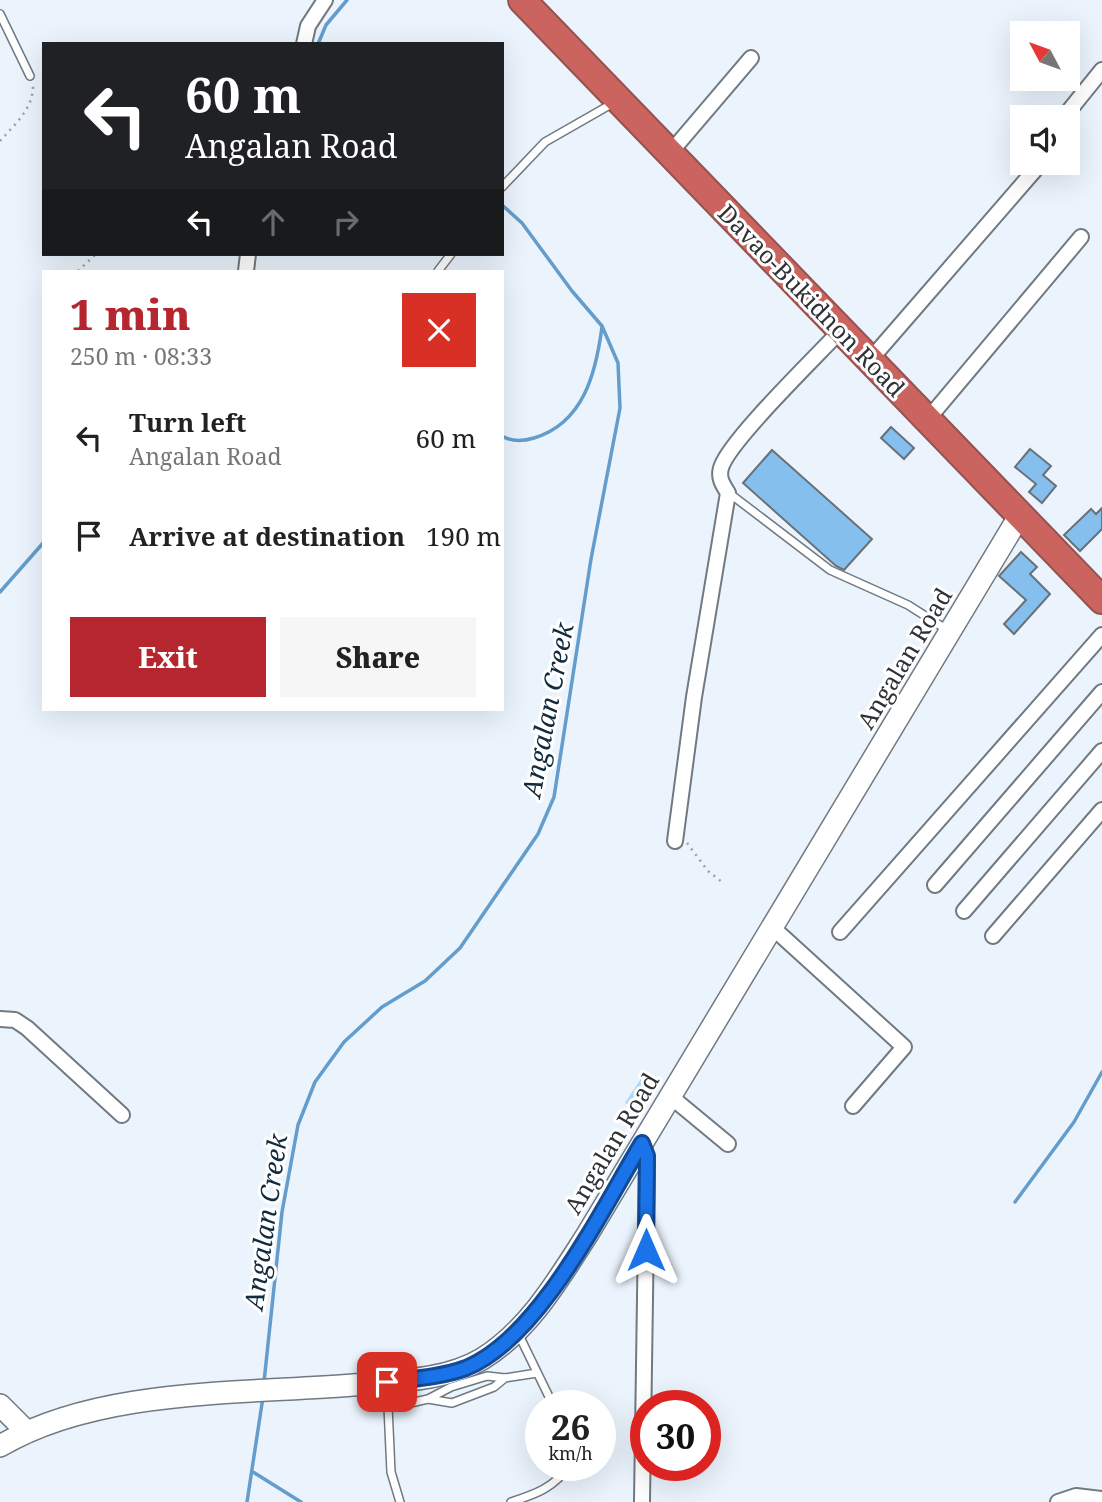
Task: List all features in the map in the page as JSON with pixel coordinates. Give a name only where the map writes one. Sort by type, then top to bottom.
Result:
[{"type":"highway","name":"Davao-Bukidnon Road","points":[[524,1],[1102,600]]},
{"type":"street","points":[[304,42],[308,26],[325,0]]},
{"type":"street","points":[[670,153],[751,58]]},
{"type":"street","points":[[1074,105],[1102,69]]},
{"type":"street","points":[[870,360],[1032,175]]},
{"type":"street","points":[[928,419],[1081,237]]},
{"type":"street","points":[[675,841],[694,697],[728,493],[720,478],[727,457],[841,330]]},
{"type":"street","name":"Angalan Road","points":[[0,1446],[27,1432],[139,1401],[387,1382],[466,1368],[499,1347],[517,1331],[561,1276],[1020,515]]},
{"type":"street","points":[[840,932],[1102,635]]},
{"type":"street","points":[[935,886],[1102,692]]},
{"type":"street","points":[[964,911],[1102,751]]},
{"type":"street","points":[[993,936],[1102,810]]},
{"type":"street","points":[[772,927],[904,1047],[853,1106]]},
{"type":"street","points":[[0,1019],[15,1020],[27,1028],[122,1115]]},
{"type":"street","points":[[670,1096],[728,1144]]},
{"type":"street","points":[[642,1143],[647,1162],[642,1502]]},
{"type":"street","points":[[0,1405],[27,1432]]},
{"type":"street","points":[[1058,1502],[1076,1496],[1102,1499]]},
{"type":"lane","points":[[0,14],[30,76]]},
{"type":"lane","points":[[504,185],[545,142],[619,100]]},
{"type":"lane","points":[[439,270],[449,256]]},
{"type":"lane","points":[[728,493],[830,570],[908,605],[950,632]]},
{"type":"lane","points":[[517,1331],[546,1390]]},
{"type":"lane","points":[[388,1408],[428,1399],[451,1387],[487,1376],[505,1378],[537,1373]]},
{"type":"lane","points":[[428,1399],[453,1403],[494,1387],[505,1378]]},
{"type":"lane","points":[[387,1382],[391,1472],[400,1502]]},
{"type":"lane","points":[[511,1502],[555,1481]]},
{"type":"path","points":[[0,141],[32,99],[30,76]]},
{"type":"path","points":[[79,270],[94,256]]},
{"type":"path","points":[[677,823],[696,858],[722,882]]},
{"type":"shaded area","points":[[646,1071],[660,1080],[640,1112],[625,1103]]},
{"type":"building","points":[[891,427],[914,448],[904,459],[881,438]]},
{"type":"building","points":[[1030,449],[1051,466],[1043,475],[1056,486],[1042,503],[1029,492],[1036,484],[1015,467]]},
{"type":"building","points":[[772,450],[872,539],[844,570],[836,566],[743,483]]},
{"type":"building","points":[[1102,508],[1102,529],[1080,551],[1064,535],[1091,509],[1096,514]]},
{"type":"building","points":[[1021,552],[1037,567],[1030,574],[1050,594],[1014,634],[1004,624],[1026,600],[999,576]]},
{"type":"waterway","name":"Angalan Creek","points":[[319,42],[326,25],[347,0]]},
{"type":"waterway","name":"Angalan Creek","points":[[264,1382],[282,1212],[298,1125],[315,1082],[344,1042],[382,1007],[425,981],[460,948],[538,834],[554,797],[591,559],[620,408],[618,363],[602,326],[572,291],[522,223],[504,207]]},
{"type":"waterway","points":[[504,437],[514,440],[530,439],[551,431],[565,421],[576,408],[591,378],[602,327]]},
{"type":"waterway","points":[[0,592],[42,544]]},
{"type":"waterway","points":[[1015,1202],[1074,1122],[1102,1072]]},
{"type":"waterway","name":"Angalan Creek","points":[[247,1502],[263,1397]]},
{"type":"waterway","points":[[253,1472],[301,1502]]},
{"type":"route","points":[[387,1382],[466,1368],[499,1347],[517,1331],[561,1276],[642,1143],[647,1156],[646,1250]]}]
